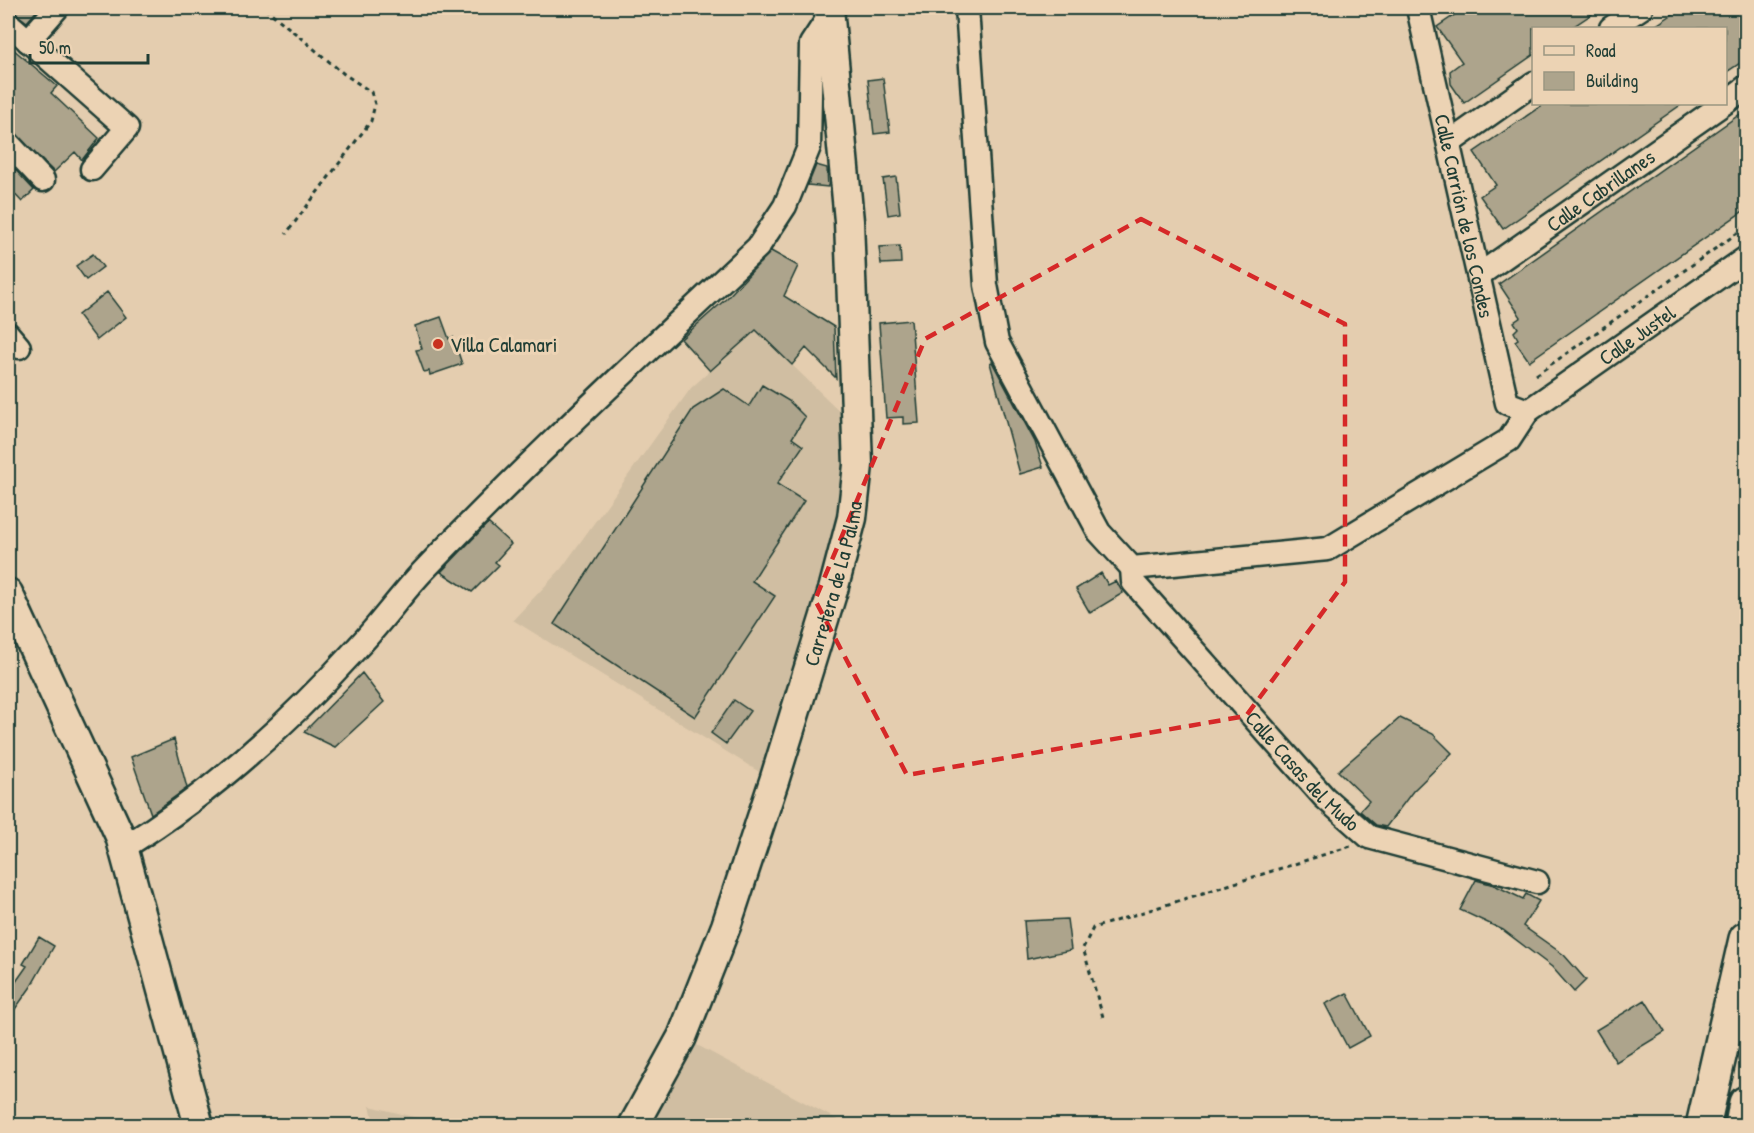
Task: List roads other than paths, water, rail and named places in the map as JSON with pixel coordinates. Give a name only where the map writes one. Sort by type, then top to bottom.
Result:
[{"type":"highway","points":[[1703,1125],[1746,939]]},
{"type":"highway","points":[[1742,1125],[1746,1103]]},
{"type":"main road","name":"Carretera de La Palma","points":[[633,1125],[682,1037],[726,926],[830,601],[852,518],[858,465],[849,221],[830,11]]},
{"type":"main road","points":[[8,593],[123,848],[199,1125]]},
{"type":"street","points":[[57,8],[15,34],[127,128],[92,169]]},
{"type":"street","name":"Calle Casas del Mudo","points":[[967,8],[986,285],[997,342],[1099,532],[1132,568],[1133,582],[1324,797],[1361,831],[1369,837],[1537,882]]},
{"type":"street","points":[[1612,27],[1641,8]]},
{"type":"street","name":"Calle Carrión de los Condes","points":[[1421,9],[1508,404],[1528,411]]},
{"type":"street","points":[[123,848],[224,776],[296,713],[440,554],[531,461],[758,246],[785,206],[809,147],[811,44],[830,11]]},
{"type":"street","points":[[1449,143],[1532,84]]},
{"type":"street","name":"Calle Cabrillanes","points":[[1727,101],[1746,87]]},
{"type":"street","name":"Calle Cabrillanes","points":[[1479,275],[1721,105]]},
{"type":"street","points":[[8,143],[44,180]]},
{"type":"street","name":"Calle Justel","points":[[1528,411],[1746,258]]},
{"type":"street","points":[[1132,568],[1328,549],[1509,440],[1528,411]]},
{"type":"place","name":"Villa Calamari","points":[[438,344]]}]
